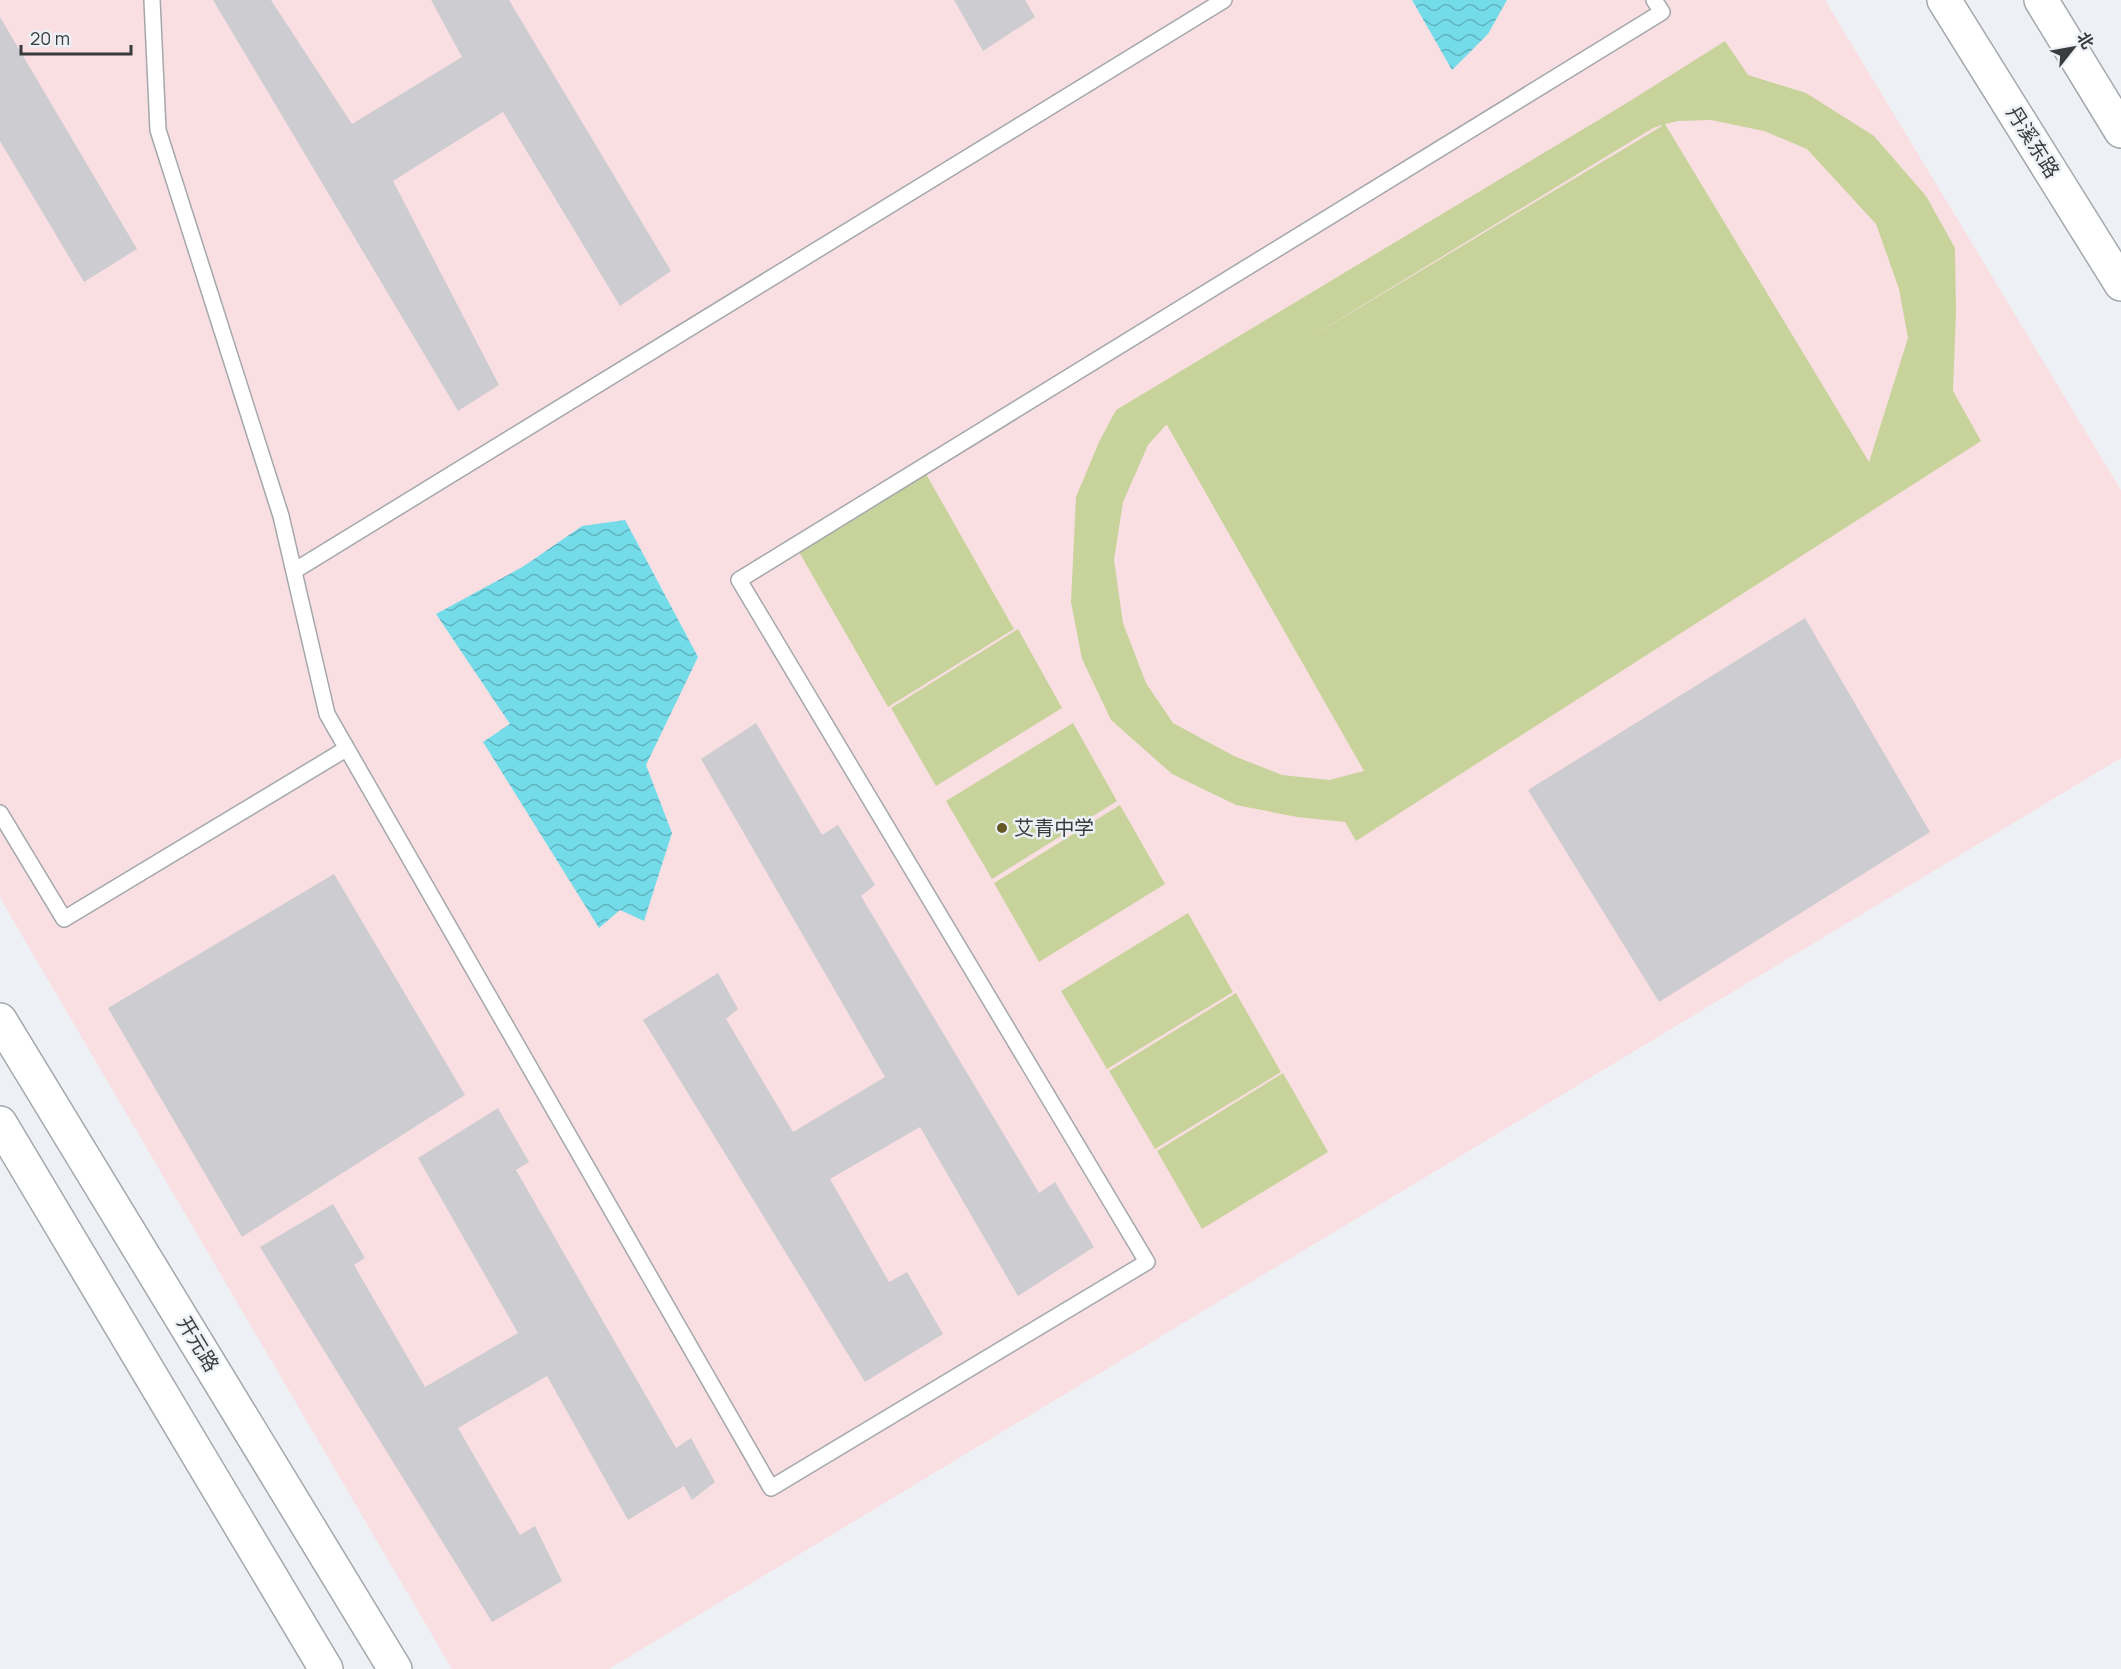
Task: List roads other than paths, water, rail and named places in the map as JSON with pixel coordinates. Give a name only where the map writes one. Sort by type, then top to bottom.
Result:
[{"type":"street","name":"丹溪东路","points":[[1944,0],[2121,284]]},
{"type":"street","points":[[2041,0],[2121,130]]},
{"type":"street","name":"开元路","points":[[0,1020],[395,1669]]},
{"type":"street","points":[[0,1123],[326,1669]]},
{"type":"lane","points":[[152,0],[158,130],[281,516],[327,714],[771,1488],[1147,1262],[739,580],[1662,12],[1654,0]]},
{"type":"lane","points":[[294,571],[1224,0]]},
{"type":"lane","points":[[0,813],[64,919],[346,749]]},
{"type":"water","points":[[1412,0],[1507,0],[1488,34],[1452,70]]},
{"type":"water","points":[[625,520],[698,657],[646,765],[672,833],[644,921],[620,910],[599,928],[483,742],[510,724],[436,614],[524,566],[582,526]]},
{"type":"place","name":"艾青中学","points":[[1002,828]]}]
